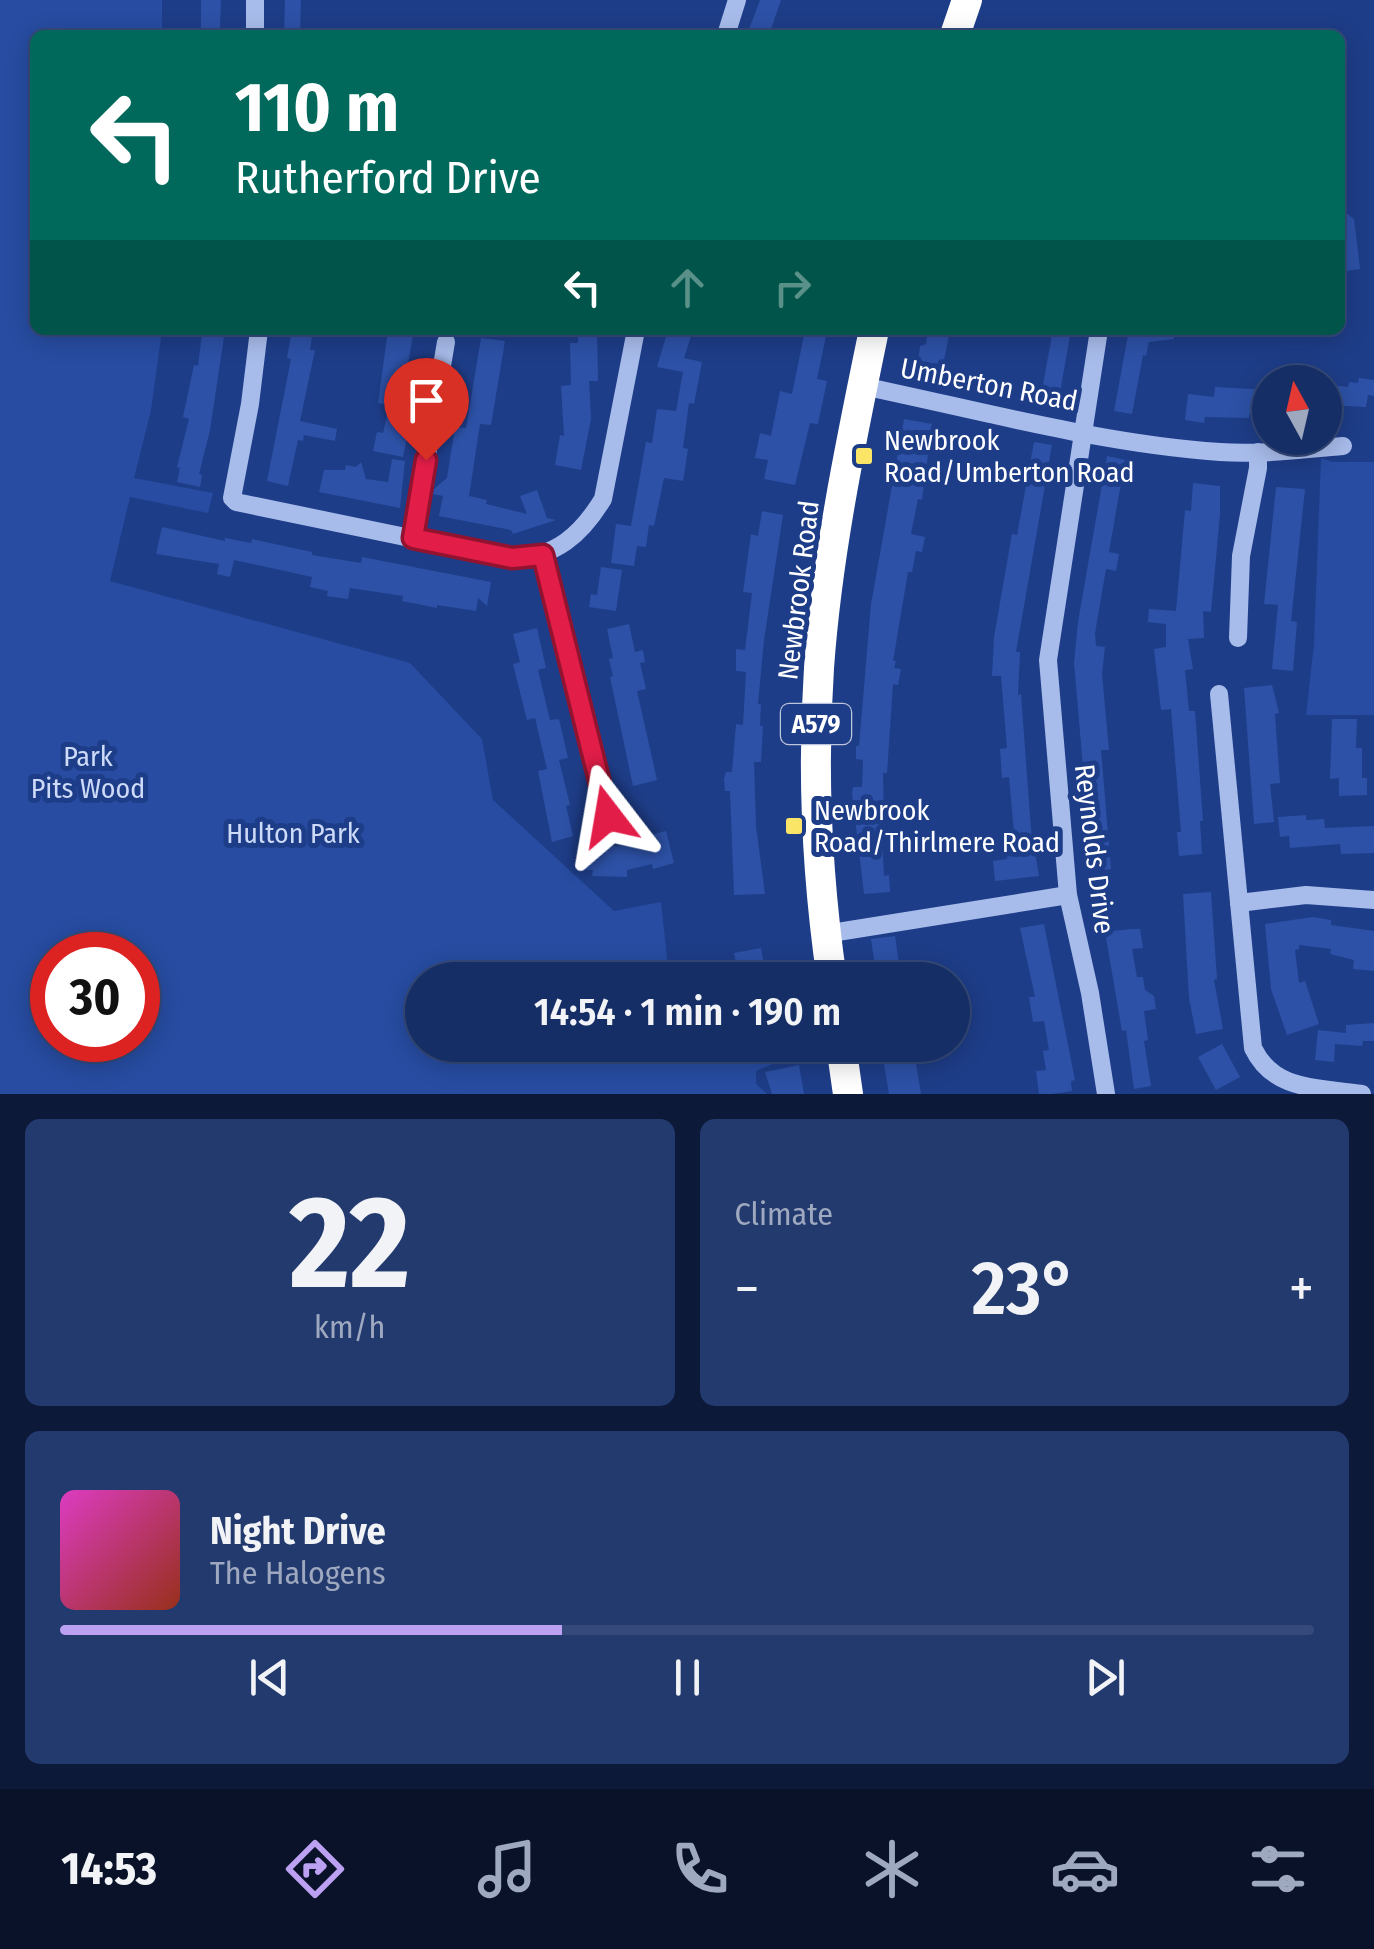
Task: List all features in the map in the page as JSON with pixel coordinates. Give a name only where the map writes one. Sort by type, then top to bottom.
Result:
[{"type":"highway","points":[[957,30],[967,0]]},
{"type":"highway","name":"Newbrook Road","points":[[829,962],[816,749],[819,668],[827,590],[873,335]]},
{"type":"highway","points":[[843,1062],[848,1094]]},
{"type":"street","points":[[255,30],[256,0]]},
{"type":"street","points":[[728,30],[737,0]]},
{"type":"street","points":[[258,335],[250,404],[231,491],[236,502],[512,558],[543,555],[562,546],[578,533],[603,499],[635,335]]},
{"type":"street","name":"Reynolds Drive","points":[[1098,335],[1048,660],[1068,895],[1090,993],[1106,1094]]},
{"type":"street","points":[[413,538],[447,342]]},
{"type":"street","name":"Umberton Road","points":[[862,386],[1194,450],[1252,452]]},
{"type":"street","points":[[1243,630],[1241,556],[1258,455]]},
{"type":"street","points":[[543,555],[610,815]]},
{"type":"street","points":[[1220,694],[1249,1027],[1261,1064],[1282,1080],[1362,1094]]},
{"type":"street","points":[[825,934],[1068,895]]},
{"type":"street","points":[[1239,903],[1306,895],[1374,900]]},
{"type":"green space","name":"Hulton Park","points":[[0,0],[162,0],[162,30],[30,30],[30,335],[161,335],[151,410],[134,478],[213,493],[208,513],[130,497],[110,581],[410,663],[482,739],[493,800],[614,911],[661,902],[667,962],[405,962],[405,1062],[777,1062],[756,1071],[756,1084],[767,1094],[0,1094]]},
{"type":"green space","points":[[1321,458],[1333,462],[1374,462],[1374,715],[1306,715],[1314,644]]},
{"type":"building","points":[[201,0],[221,0],[220,28],[201,28]]},
{"type":"building","points":[[285,0],[301,0],[300,30],[284,30]]},
{"type":"building","points":[[760,0],[781,0],[771,30],[749,30]]},
{"type":"building","points":[[1345,212],[1354,219],[1360,269],[1345,271]]},
{"type":"building","points":[[202,335],[224,337],[199,474],[200,487],[177,482],[189,419],[183,417],[194,365],[198,366]]},
{"type":"building","points":[[291,335],[312,335],[310,350],[315,350],[300,421],[337,429],[335,441],[304,435],[303,441],[298,440],[288,486],[267,481],[291,359],[287,358]]},
{"type":"building","points":[[387,335],[413,335],[400,408],[378,403]]},
{"type":"building","points":[[578,335],[597,335],[598,381],[589,381],[591,419],[581,470],[555,465],[560,435],[564,436],[561,386],[571,385],[570,343],[578,343]]},
{"type":"building","points":[[667,335],[691,335],[684,358],[702,362],[694,404],[689,403],[683,481],[664,478],[654,526],[649,525],[646,547],[637,546],[634,566],[611,563],[616,524],[631,526],[646,442],[652,443],[657,409],[676,411],[683,372],[657,367]]},
{"type":"building","points":[[804,335],[826,335],[817,379],[827,381],[818,424],[810,423],[795,485],[764,479],[768,460],[755,458],[760,433],[771,436],[780,391],[792,394]]},
{"type":"building","points":[[927,335],[949,335],[943,386],[916,381],[920,346],[926,344]]},
{"type":"building","points":[[1052,335],[1070,335],[1059,398],[1041,395]]},
{"type":"building","points":[[1128,335],[1174,335],[1174,339],[1149,342],[1132,414],[1114,411]]},
{"type":"building","points":[[481,338],[505,341],[491,425],[480,424],[469,496],[527,514],[520,496],[537,490],[547,518],[556,520],[513,534],[511,530],[439,516],[443,496],[433,494],[447,478],[455,427],[466,428]]},
{"type":"building","points":[[1359,378],[1374,380],[1374,396],[1368,395],[1366,407],[1342,406],[1342,386],[1358,383]]},
{"type":"building","points":[[1215,387],[1252,389],[1252,414],[1249,418],[1205,417],[1204,423],[1185,420],[1188,394],[1214,397]]},
{"type":"building","points":[[388,412],[411,417],[403,457],[373,451],[377,432],[383,433]]},
{"type":"building","points":[[904,419],[932,424],[922,500],[918,499],[911,534],[925,537],[922,552],[916,551],[912,572],[908,572],[893,661],[894,668],[901,669],[898,685],[893,684],[881,819],[884,876],[889,875],[890,892],[864,894],[852,793],[853,787],[862,787],[863,760],[856,759],[856,746],[871,604]]},
{"type":"building","points":[[1034,442],[1052,445],[1016,652],[1020,652],[1018,695],[1021,694],[1031,829],[1039,876],[995,881],[993,861],[1007,859],[1007,833],[1014,833],[1009,777],[1002,778],[1000,749],[1007,748],[1001,676],[992,676],[994,637],[1012,534],[1017,535]]},
{"type":"building","points":[[1107,456],[1125,460],[1109,552],[1119,554],[1116,571],[1106,569],[1095,633],[1096,646],[1105,647],[1102,674],[1109,750],[1101,750],[1111,869],[1092,871],[1074,663]]},
{"type":"building","points":[[392,459],[405,461],[400,508],[319,492],[324,470],[345,470],[346,465],[356,467],[361,462],[366,479],[388,482]]},
{"type":"building","points":[[1193,483],[1220,486],[1220,514],[1211,612],[1203,611],[1204,638],[1188,639],[1193,669],[1185,670],[1189,711],[1195,711],[1202,854],[1179,856],[1177,832],[1181,832],[1171,709],[1161,710],[1154,649],[1166,647],[1166,624],[1148,622],[1149,609],[1176,611],[1185,510],[1191,511]]},
{"type":"building","points":[[1276,487],[1305,489],[1291,621],[1297,622],[1293,671],[1272,669],[1278,605],[1264,604]]},
{"type":"building","points":[[762,511],[783,515],[758,704],[763,726],[761,762],[754,762],[756,826],[765,894],[734,895],[730,791],[725,791],[724,779],[726,772],[732,772],[736,724],[743,725],[746,672],[736,671],[736,649],[745,650],[752,593],[743,592],[751,534],[758,536]]},
{"type":"building","points":[[162,527],[225,541],[251,543],[252,539],[312,555],[361,563],[362,557],[491,582],[487,606],[478,598],[476,611],[437,608],[402,601],[403,596],[350,588],[348,599],[327,596],[328,591],[310,587],[312,577],[234,560],[230,577],[217,574],[219,564],[156,554]]},
{"type":"building","points":[[601,567],[622,570],[616,611],[589,607],[591,594],[597,595]]},
{"type":"building","points":[[629,624],[635,652],[643,650],[645,662],[640,663],[646,689],[637,691],[657,780],[633,786],[610,677],[613,676],[609,659],[613,658],[607,629]]},
{"type":"building","points":[[537,628],[546,668],[538,670],[550,720],[559,719],[568,758],[559,760],[573,836],[552,842],[538,771],[547,769],[535,718],[527,720],[513,664],[520,662],[513,634]]},
{"type":"building","points":[[1272,685],[1279,713],[1275,714],[1280,783],[1270,784],[1274,822],[1254,824],[1244,688]]},
{"type":"building","points":[[1332,719],[1357,719],[1356,748],[1362,748],[1362,778],[1367,778],[1367,795],[1339,796],[1339,778],[1330,779]]},
{"type":"building","points":[[1306,815],[1306,820],[1324,819],[1325,828],[1374,826],[1374,853],[1341,854],[1340,844],[1290,848],[1289,836],[1280,837],[1278,817]]},
{"type":"building","points":[[666,831],[674,863],[627,870],[627,877],[592,876],[593,870],[583,870],[583,845],[628,846],[627,841]]},
{"type":"building","points":[[1211,892],[1217,979],[1214,980],[1223,1029],[1196,1034],[1189,998],[1183,894]]},
{"type":"building","points":[[1313,917],[1331,920],[1331,925],[1374,931],[1374,971],[1353,969],[1354,960],[1330,954],[1331,949],[1299,945],[1295,950],[1299,983],[1305,981],[1319,1024],[1287,1035],[1271,989],[1265,924]]},
{"type":"building","points":[[1044,924],[1075,1080],[1071,1081],[1072,1091],[1052,1094],[1039,1094],[1036,1071],[1046,1070],[1043,1051],[1049,1050],[1044,1021],[1033,1022],[1029,997],[1035,997],[1020,928]]},
{"type":"building","points":[[1140,929],[1143,948],[1132,949],[1137,977],[1143,977],[1145,990],[1154,996],[1156,1009],[1144,1011],[1151,1086],[1134,1089],[1105,932]]},
{"type":"building","points":[[895,936],[899,962],[874,962],[871,939]]},
{"type":"building","points":[[761,948],[764,962],[736,962],[734,953]]},
{"type":"building","points":[[1374,1023],[1374,1041],[1363,1041],[1362,1046],[1335,1044],[1334,1062],[1315,1060],[1318,1030],[1346,1033],[1346,1025]]},
{"type":"building","points":[[1222,1044],[1240,1077],[1216,1090],[1198,1057]]},
{"type":"building","points":[[884,1062],[916,1062],[921,1094],[889,1094]]},
{"type":"building","points":[[799,1065],[804,1094],[772,1094],[765,1072]]},
{"type":"place","name":"Newbrook Road/Umberton Road","points":[[864,456]]},
{"type":"place","name":"Newbrook Road/Thirlmere Road","points":[[794,826]]},
{"type":"route","points":[[426,460],[413,538],[512,558],[543,555],[608,816]]},
{"type":"park label","name":"Park Pits Wood","points":[[88,772]]}]
